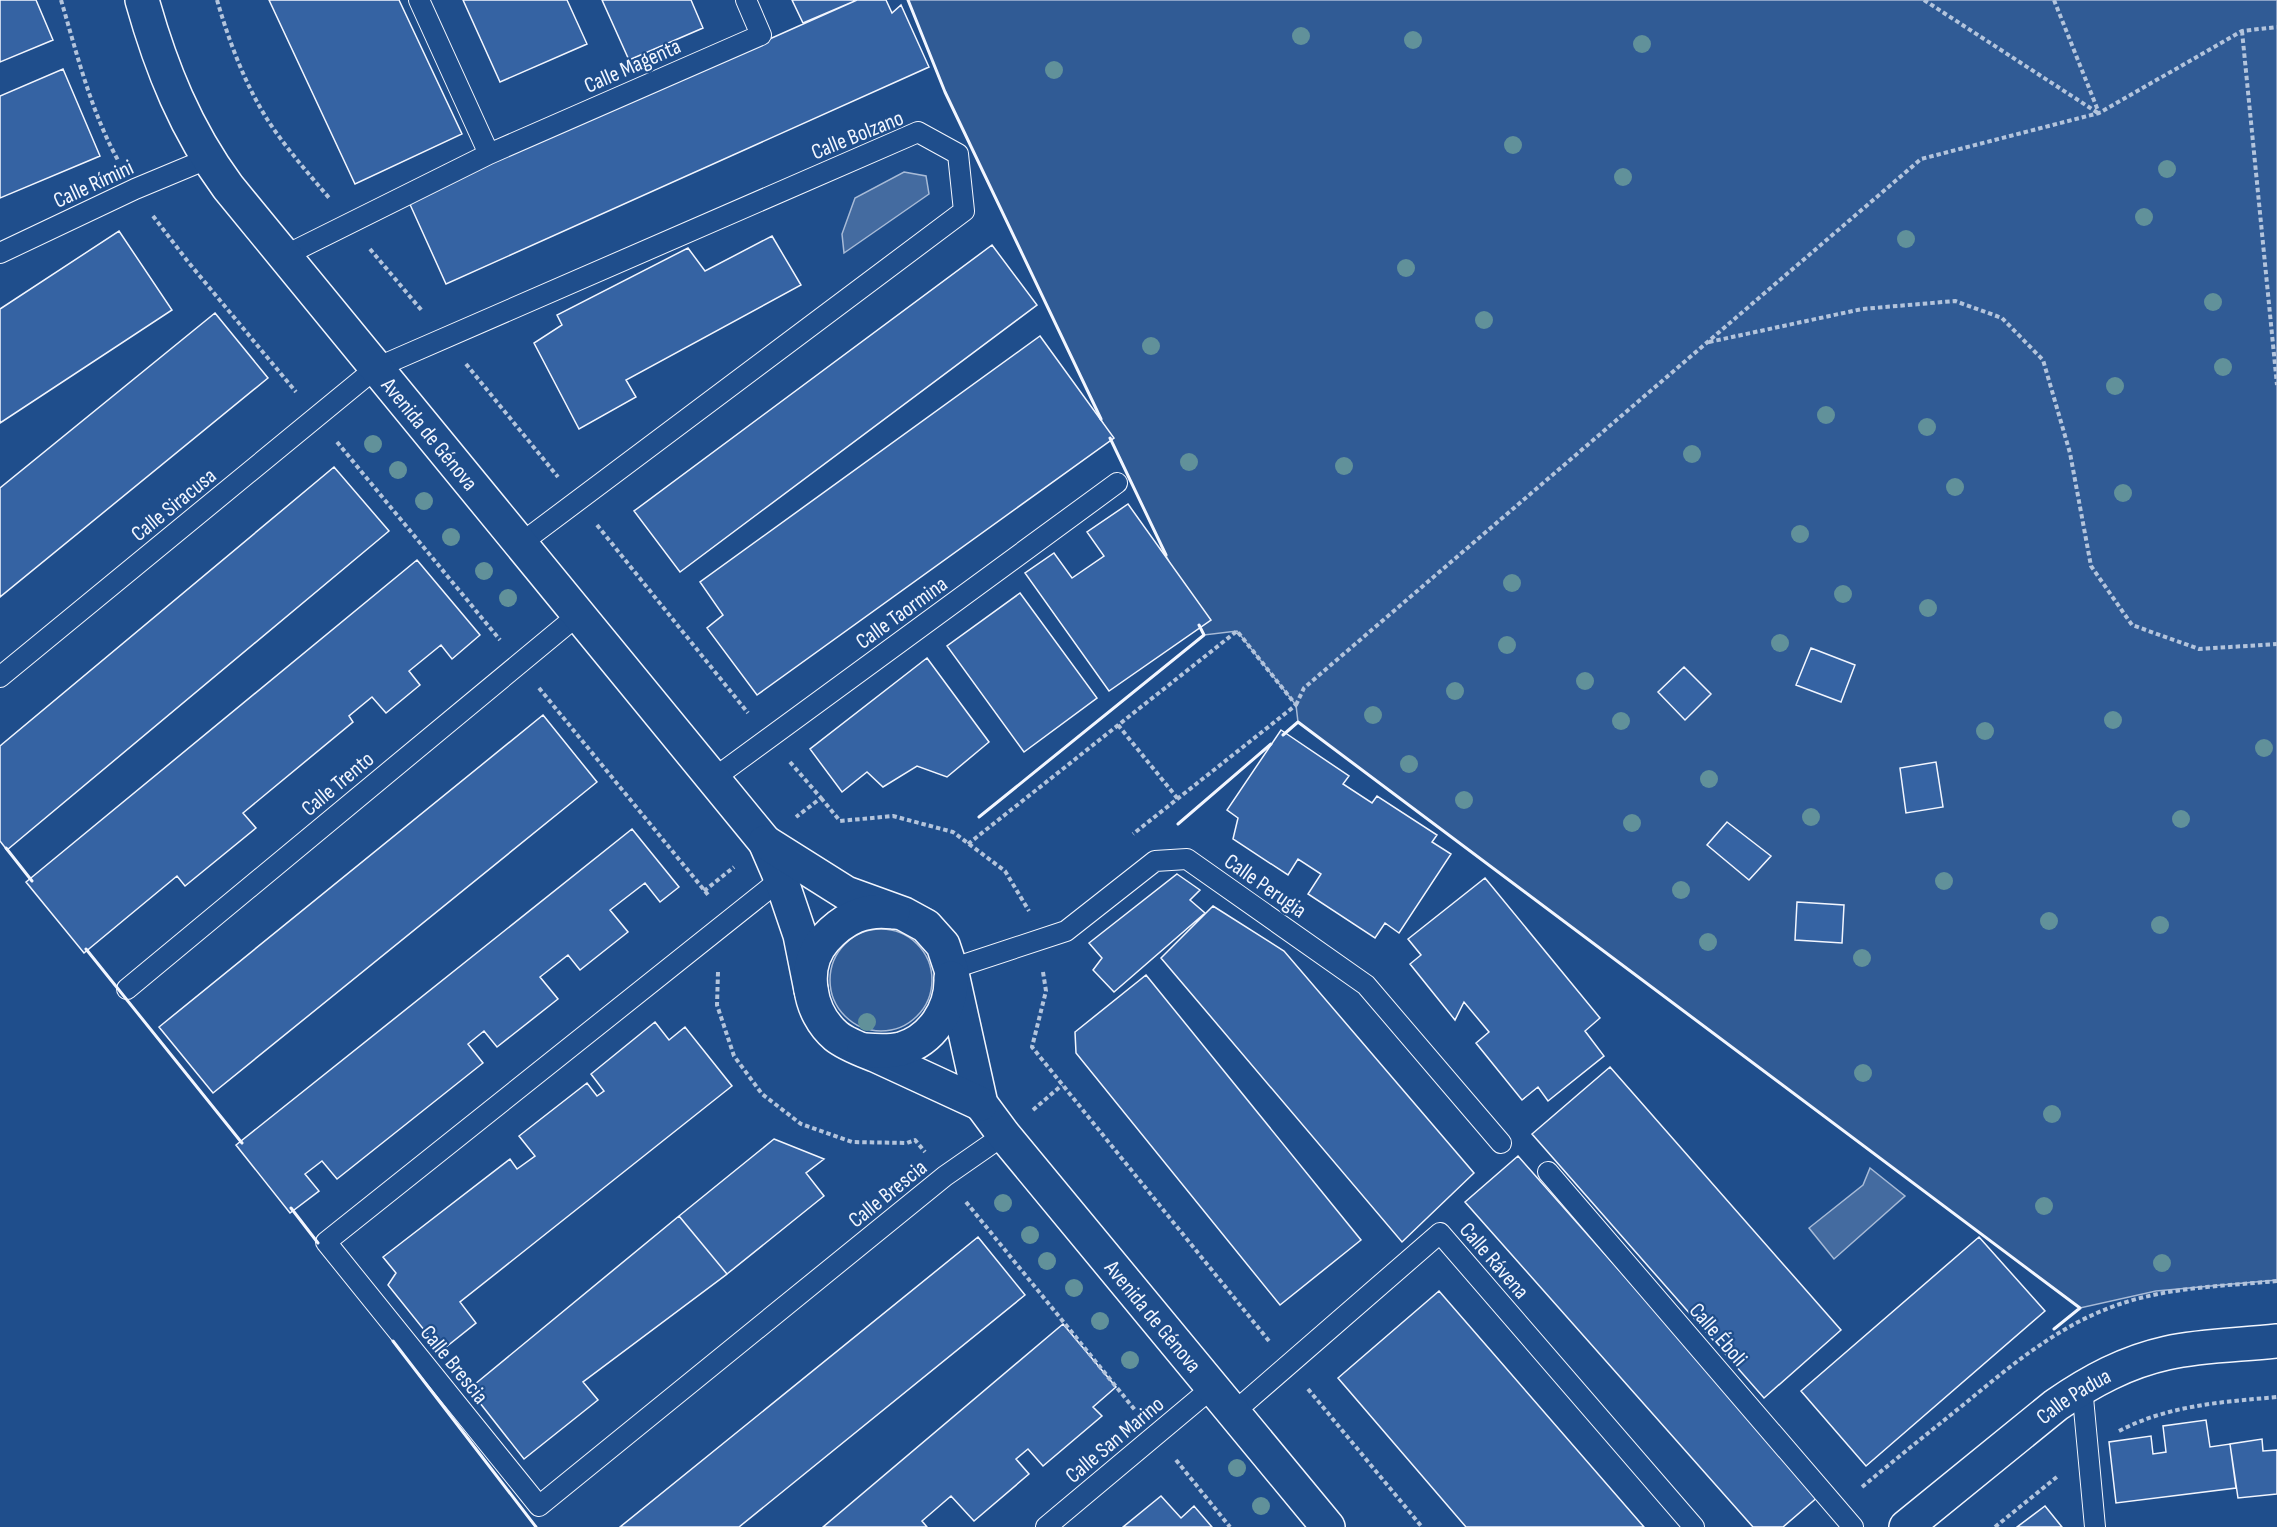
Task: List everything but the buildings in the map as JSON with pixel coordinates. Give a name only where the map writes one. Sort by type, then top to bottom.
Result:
[{"type":"street","name":"Avenida de Génova","points":[[142,0],[168,80],[186,121],[207,159],[765,842],[781,879],[800,935],[819,1017],[837,1037],[981,1104]]},
{"type":"street","name":"Avenida de Génova","points":[[765,842],[846,893],[904,914],[926,926],[943,945],[951,969],[981,1104],[1004,1135],[1328,1527]]},
{"type":"street","name":"Avenida de Génova","points":[[811,990],[811,966],[820,944],[836,926],[857,914],[880,910],[904,914]]},
{"type":"street","name":"Avenida de Génova","points":[[862,1050],[883,1052],[902,1049],[921,1040],[936,1026],[947,1009],[952,990],[951,969]]},
{"type":"street","name":"Calle Padua","points":[[1906,1527],[2056,1405],[2082,1387],[2110,1372],[2169,1352],[2277,1341]]},
{"type":"lane","points":[[419,0],[489,154]]},
{"type":"lane","name":"Calle Magenta","points":[[284,256],[489,154],[761,35],[746,0]]},
{"type":"lane","name":"Calle Bolzano","points":[[376,368],[918,132],[958,154],[964,211],[520,544]]},
{"type":"lane","name":"Calle Rímini","points":[[0,253],[135,189],[207,159]]},
{"type":"lane","name":"Calle Siracusa","points":[[0,676],[376,368]]},
{"type":"lane","name":"Calle Taormina","points":[[713,779],[1117,483]]},
{"type":"lane","name":"Calle Trento","points":[[127,989],[578,615]]},
{"type":"lane","name":"Calle Perugia","points":[[951,969],[1066,931],[1155,861],[1187,858],[1366,985],[1501,1143]]},
{"type":"lane","name":"Calle Brescia","points":[[781,879],[326,1242],[539,1506],[945,1176],[1004,1135]]},
{"type":"lane","name":"Calle Éboli","points":[[1548,1172],[1853,1527]]},
{"type":"lane","name":"Calle Rávena","points":[[1233,1413],[1440,1233],[1694,1527]]},
{"type":"lane","name":"Calle San Marino","points":[[1046,1527],[1213,1387]]},
{"type":"lane","points":[[2082,1387],[2096,1527]]},
{"type":"path","points":[[61,0],[78,59],[96,109],[116,156],[141,201],[189,263],[704,891],[821,798]]},
{"type":"path","points":[[217,0],[235,54],[268,120],[349,223],[445,338],[769,739],[840,821],[893,816],[953,832],[1005,871],[1037,925],[1046,991],[1032,1047],[1288,1365],[1422,1527]]},
{"type":"path","points":[[1924,0],[2099,113]]},
{"type":"path","points":[[2054,0],[2099,113]]},
{"type":"path","points":[[1132,835],[1296,705],[1304,688],[1921,159],[2099,113],[2242,31],[2277,27]]},
{"type":"path","points":[[2242,31],[2277,385]]},
{"type":"path","points":[[1707,343],[1862,309],[1954,301],[2002,318],[2043,360],[2070,453],[2091,566],[2132,626],[2199,649],[2277,644]]},
{"type":"path","points":[[968,844],[1237,631],[1296,705]]},
{"type":"path","points":[[1118,724],[1178,799]]},
{"type":"path","points":[[729,921],[719,946],[717,1005],[734,1056],[762,1094],[801,1124],[852,1142],[907,1143],[915,1140],[1230,1527]]},
{"type":"path","points":[[1836,1508],[2019,1359],[2050,1337],[2084,1318],[2157,1294],[2277,1281]]},
{"type":"path","points":[[1995,1527],[2088,1451],[2127,1428],[2157,1414],[2202,1404],[2277,1397]]},
{"type":"shaded area","points":[[908,0],[2277,0],[2277,1280],[2156,1291],[2080,1308],[1298,722],[1296,705],[1237,631],[1204,635],[945,92]]},
{"type":"shaded area","points":[[904,172],[926,176],[929,194],[844,253],[842,234],[855,198]]},
{"type":"shaded area","points":[[881,929],[900,933],[917,944],[928,961],[932,980],[928,999],[917,1016],[900,1027],[881,1031],[862,1027],[845,1016],[834,999],[830,980],[834,961],[845,944],[862,933]]},
{"type":"shaded area","points":[[1870,1168],[1905,1196],[1834,1259],[1809,1228],[1863,1185]]},
{"type":"wall","points":[[908,0],[945,92],[1101,419]]},
{"type":"wall","points":[[1110,438],[1166,555]]},
{"type":"wall","points":[[979,817],[1204,635],[1199,625]]},
{"type":"wall","points":[[1283,735],[1298,722],[2080,1308],[2054,1329]]},
{"type":"wall","points":[[1178,824],[1271,744]]},
{"type":"wall","points":[[6,848],[32,881]]},
{"type":"wall","points":[[86,949],[242,1143]]},
{"type":"wall","points":[[291,1208],[318,1243]]},
{"type":"wall","points":[[393,1341],[536,1527]]}]
